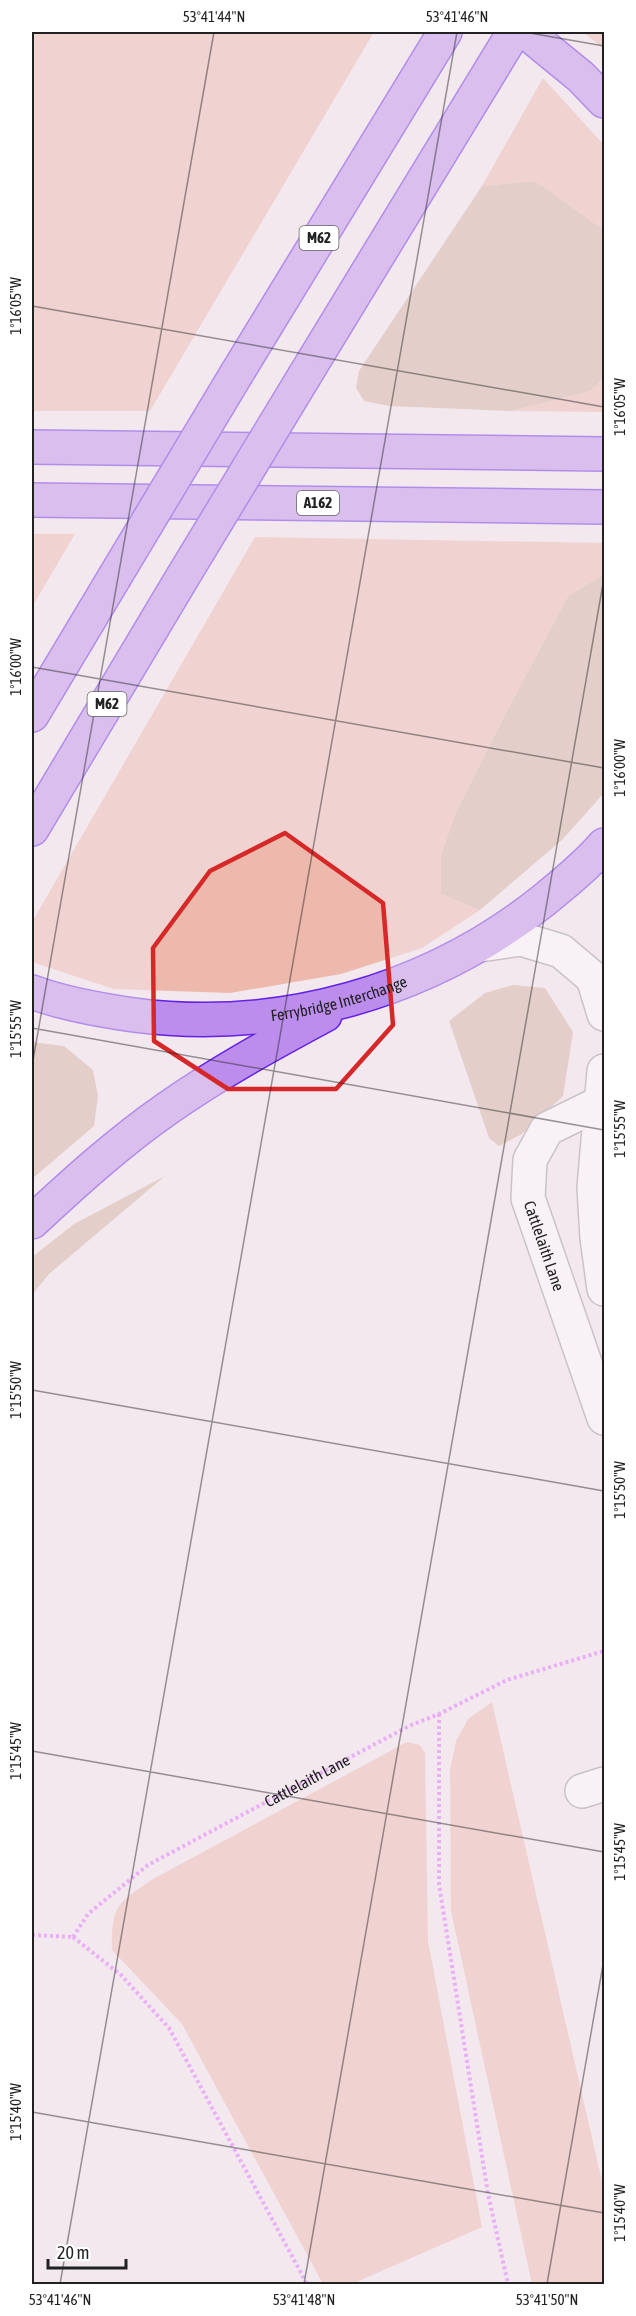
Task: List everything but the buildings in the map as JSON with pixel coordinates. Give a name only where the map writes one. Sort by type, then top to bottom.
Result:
[{"type":"highway","name":"M62","points":[[32,715],[400,103],[446,32]]},
{"type":"highway","name":"M62","points":[[32,829],[450,134],[514,32]]},
{"type":"highway","points":[[526,32],[573,70],[604,101]]},
{"type":"highway","points":[[32,447],[604,454]]},
{"type":"highway","name":"A162","points":[[32,500],[604,507]]},
{"type":"highway","name":"Ferrybridge Interchange","points":[[32,992],[103,1011],[166,1019],[230,1020],[293,1013],[355,999],[399,984],[480,945],[524,917],[564,885],[604,845]]},
{"type":"highway","points":[[32,1222],[90,1167],[167,1108],[238,1062],[355,999]]},
{"type":"lane","points":[[480,945],[521,939],[561,951],[592,978],[604,1014]]},
{"type":"lane","points":[[604,1071],[600,1103],[597,1238],[604,1289]]},
{"type":"lane","name":"Cattlelaith Lane","points":[[600,1103],[547,1129],[530,1160],[528,1198],[604,1418]]},
{"type":"path","name":"Cattlelaith Lane","points":[[73,1937],[88,1914],[148,1865],[409,1726],[440,1714],[507,1680],[604,1650]]},
{"type":"path","points":[[440,1714],[439,1884],[488,2194],[508,2284]]},
{"type":"path","points":[[32,1935],[73,1937],[121,1975],[169,2028],[306,2284]]},
{"type":"highlighted area","points":[[285,833],[383,903],[393,1025],[336,1089],[228,1089],[154,1041],[153,948],[210,871]]},
{"type":"shaded area","points":[[32,32],[374,32],[150,411],[32,411]]},
{"type":"shaded area","points":[[583,32],[604,32],[604,49]]},
{"type":"shaded area","points":[[543,78],[604,145],[604,230],[535,181],[482,186]]},
{"type":"shaded area","points":[[535,181],[604,230],[604,378],[590,391],[511,411],[389,406],[364,401],[356,388],[359,371],[482,186]]},
{"type":"shaded area","points":[[604,378],[604,412],[511,411],[590,391]]},
{"type":"shaded area","points":[[32,534],[75,534],[32,607]]},
{"type":"shaded area","points":[[255,537],[604,543],[604,574],[568,596],[455,814],[441,855],[441,894],[480,910],[422,948],[341,974],[230,993],[114,989],[32,962],[32,922]]},
{"type":"shaded area","points":[[604,574],[604,793],[562,840],[480,910],[441,894],[441,855],[455,814],[506,713],[568,596]]},
{"type":"shaded area","points":[[513,985],[545,988],[573,1032],[563,1096],[522,1134],[499,1146],[489,1138],[449,1021],[485,993]]},
{"type":"shaded area","points":[[32,1042],[64,1046],[93,1070],[98,1096],[94,1126],[32,1179]]},
{"type":"shaded area","points":[[165,1176],[49,1274],[32,1295],[32,1257],[74,1224]]},
{"type":"shaded area","points":[[492,1702],[604,2190],[604,2284],[532,2284],[451,1911],[450,1770],[456,1741],[468,1719]]},
{"type":"shaded area","points":[[407,1742],[420,1745],[425,1753],[428,1941],[482,2227],[352,2284],[323,2284],[182,2024],[112,1950],[113,1923],[115,1914],[124,1901],[153,1879]]}]
